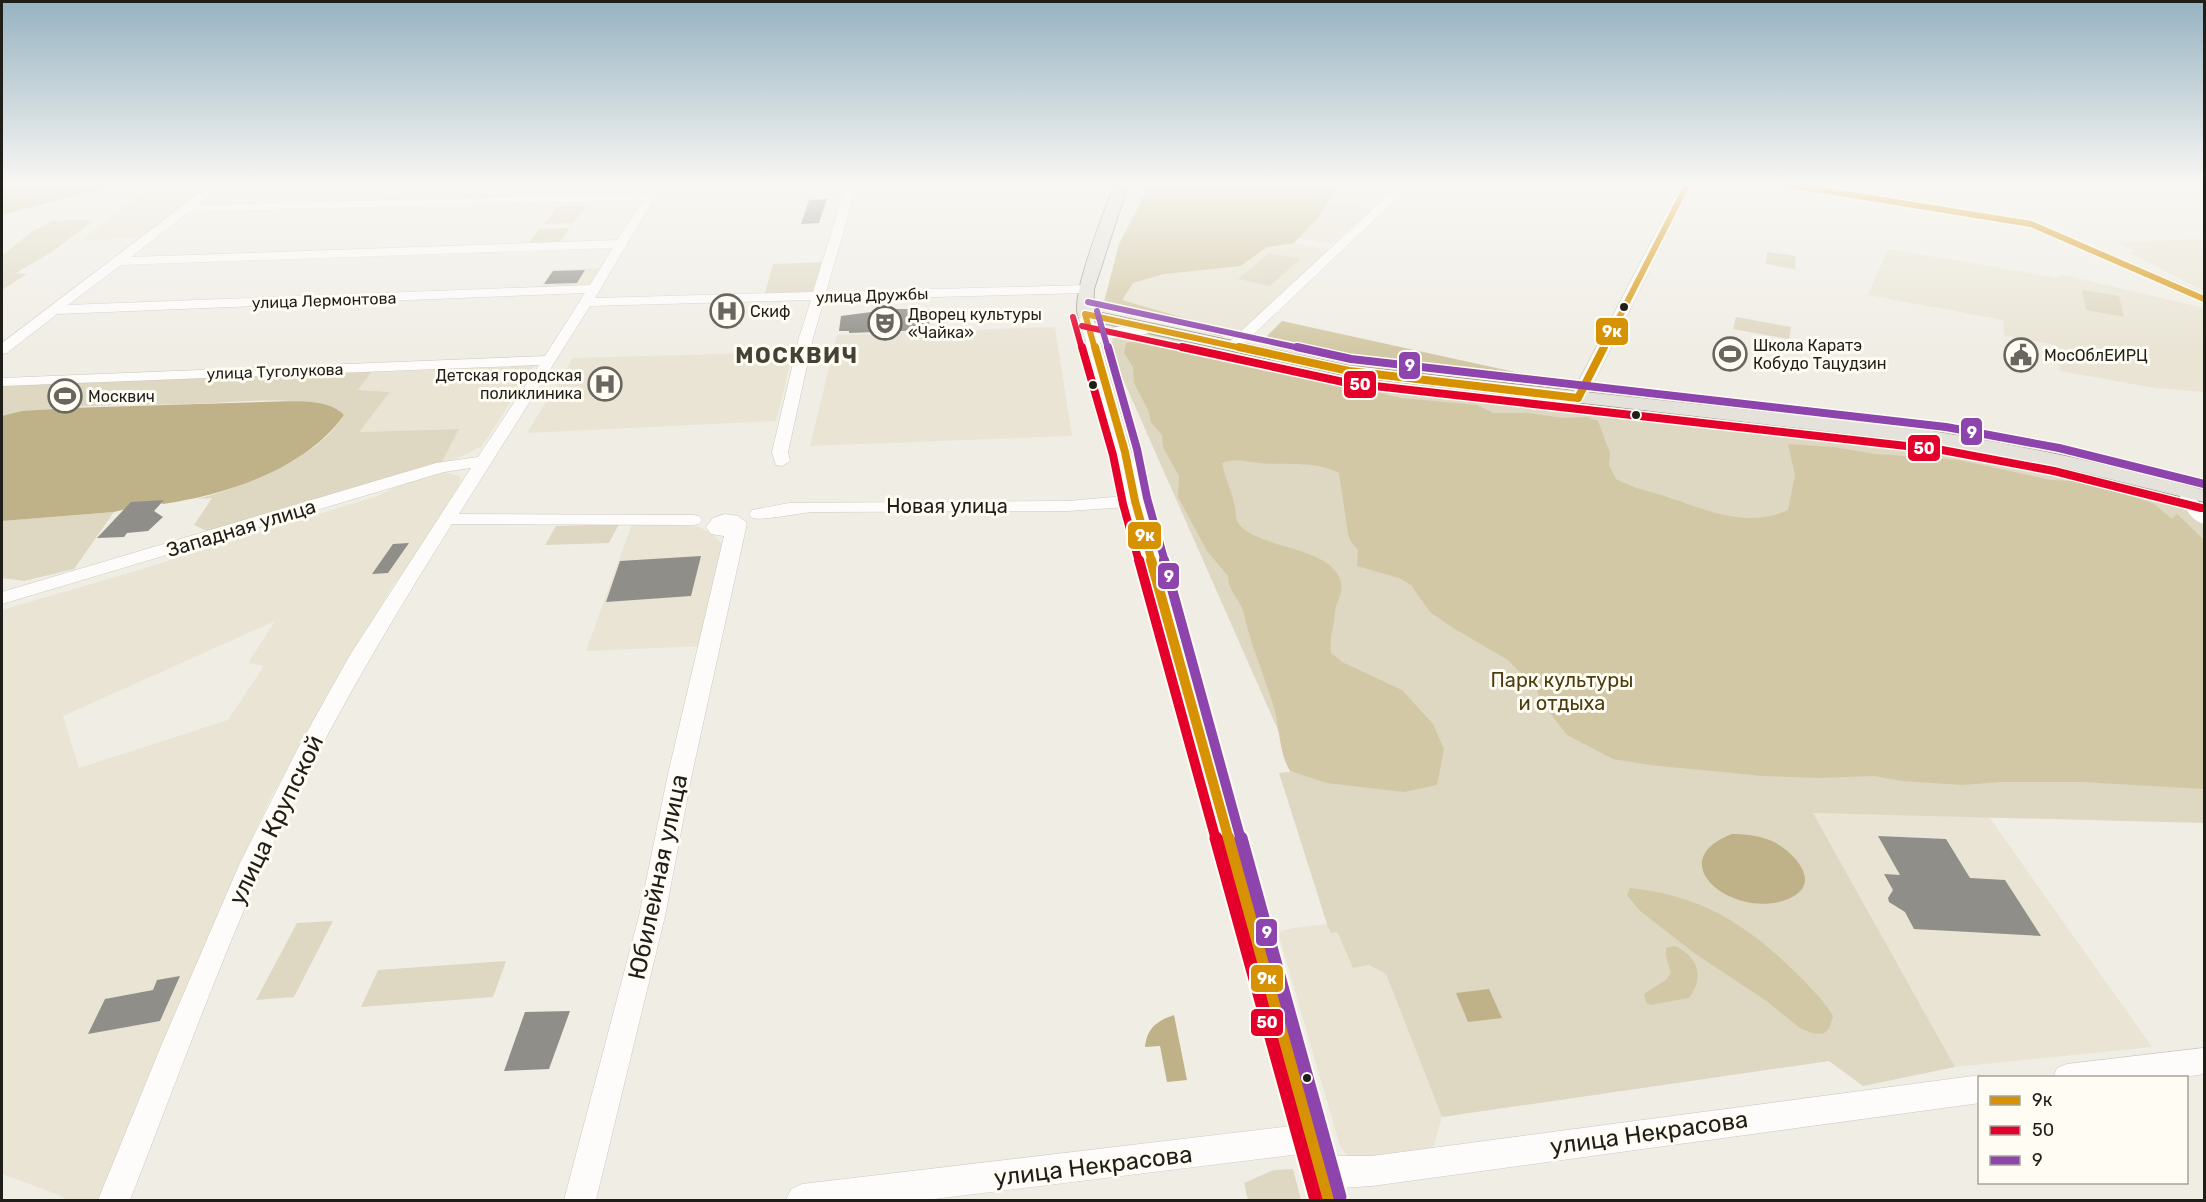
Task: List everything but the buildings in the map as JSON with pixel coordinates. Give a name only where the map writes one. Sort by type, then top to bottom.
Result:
[{"type":"main road","points":[[1102,241],[1086,289],[1085,314],[1349,371],[1980,444],[2088,466],[2196,494]]},
{"type":"street","points":[[2,350],[144,241]]},
{"type":"street","name":"улица Крупской","points":[[114,1200],[175,1046],[276,810],[360,655],[623,241]]},
{"type":"street","points":[[782,461],[780,452],[806,338],[835,241]]},
{"type":"street","points":[[1232,347],[1346,241]]},
{"type":"street","points":[[1578,398],[1658,241]]},
{"type":"street","points":[[2071,241],[2205,299]]},
{"type":"street","points":[[119,261],[621,244]]},
{"type":"street","name":"улица Дружбы","points":[[589,296],[819,296],[1086,289]]},
{"type":"street","name":"улица Лермонтова","points":[[57,310],[589,296]]},
{"type":"street","points":[[1085,314],[1125,452],[1136,501],[1328,1200]]},
{"type":"street","points":[[1092,341],[1108,332],[1151,329]]},
{"type":"street","name":"улица Туголукова","points":[[2,382],[548,360]]},
{"type":"street","name":"Западная улица","points":[[2,598],[442,467],[481,462]]},
{"type":"street","points":[[2196,494],[2190,503],[2205,519]]},
{"type":"street","name":"Новая улица","points":[[727,529],[758,514],[789,508],[1068,506],[1136,501]]},
{"type":"street","points":[[447,519],[693,520],[727,529]]},
{"type":"street","name":"Юбилейная улица","points":[[580,1200],[647,934],[727,529]]},
{"type":"street","points":[[2076,1076],[2205,1061]]},
{"type":"street","name":"улица Некрасова","points":[[1319,1170],[1342,1173],[1372,1171],[1978,1089]]},
{"type":"street","name":"улица Некрасова","points":[[802,1200],[1312,1138]]},
{"type":"shaded area","points":[[1282,241],[1332,250],[1236,338],[1125,309],[1116,289],[1135,244]]},
{"type":"shaded area","points":[[1316,241],[1334,241],[1331,244]]},
{"type":"shaded area","points":[[2204,241],[2204,291],[2128,252],[2134,251],[2116,242]]},
{"type":"shaded area","points":[[1888,249],[2059,278],[2059,275],[2068,276],[2204,308],[2204,392],[2155,388],[2060,371],[2056,345],[2004,335],[2003,320],[1868,295]]},
{"type":"shaded area","points":[[601,268],[588,289],[538,290],[552,270]]},
{"type":"shaded area","points":[[1055,327],[1072,436],[810,446],[837,335]]},
{"type":"shaded area","points":[[793,352],[776,421],[527,433],[573,358]]},
{"type":"shaded area","points":[[533,365],[482,446],[465,455],[441,464],[459,429],[358,432],[390,392],[357,390],[373,370]]},
{"type":"shaded area","points":[[295,401],[328,405],[344,415],[328,434],[309,450],[287,465],[263,476],[213,494],[187,500],[163,504],[161,503],[163,500],[114,512],[2,521],[2,416],[22,411],[69,408]]},
{"type":"shaded area","points":[[445,472],[459,476],[461,480],[406,572],[393,585],[270,799],[240,864],[100,1200],[65,1200],[62,1196],[2,1174],[2,610],[377,496],[412,480]],"holes":[[[275,621],[248,663],[264,666],[228,720],[79,768],[63,716]]]},
{"type":"shaded area","points":[[632,524],[696,526],[712,533],[722,544],[704,646],[586,651]]},
{"type":"shaded area","points":[[1813,813],[1989,817],[2152,1047],[1955,1067]]},
{"type":"shaded area","points":[[1732,834],[1749,835],[1776,843],[1792,855],[1798,863],[1803,871],[1804,886],[1788,899],[1767,904],[1747,902],[1728,895],[1713,885],[1704,873],[1702,859],[1711,846]]},
{"type":"shaded area","points":[[1327,924],[1331,932],[1337,932],[1353,968],[1369,965],[1386,974],[1442,1117],[1432,1151],[1349,1158],[1340,1146],[1279,936],[1281,931],[1293,928]]},
{"type":"shaded area","points":[[1489,989],[1502,1018],[1468,1022],[1456,993]]},
{"type":"shaded area","points":[[1174,1015],[1187,1080],[1167,1082],[1160,1046],[1145,1047],[1148,1035],[1154,1026]]},
{"type":"green space","points":[[20,241],[66,241],[16,273],[27,274],[2,290],[2,256]]},
{"type":"green space","points":[[530,241],[560,241],[559,243],[528,244]]},
{"type":"green space","points":[[1121,241],[1296,241],[1267,247],[1241,266],[1164,274],[1133,283],[1122,300],[1225,330],[1223,337],[1103,306]]},
{"type":"green space","points":[[1767,252],[1796,256],[1795,269],[1766,264]]},
{"type":"green space","points":[[1269,253],[1300,259],[1270,286],[1238,279]]},
{"type":"green space","points":[[825,262],[815,292],[765,293],[773,264]]},
{"type":"green space","points":[[2082,290],[2119,296],[2124,317],[2086,310]]},
{"type":"green space","points":[[1736,317],[1791,327],[1789,339],[1733,329]]},
{"type":"green space","points":[[1282,321],[1574,385],[1371,369],[1259,344]]},
{"type":"green space","name":"Парк культуры и отдыха","points":[[1146,331],[1275,362],[1341,375],[1573,404],[1568,412],[1958,454],[2186,507],[2204,523],[2204,823],[1813,813],[1955,1067],[1863,1086],[1829,1061],[1442,1117],[1386,974],[1369,965],[1353,968],[1337,932],[1331,933],[1328,927],[1279,773],[1296,771],[1112,354],[1111,344],[1114,337]]},
{"type":"green space","points":[[1145,339],[1199,346],[1214,354],[1262,370],[1301,375],[1314,373],[1344,385],[1401,398],[1477,405],[1493,413],[1528,413],[1563,418],[1587,417],[1598,421],[1610,453],[1609,465],[1616,479],[1637,488],[1730,516],[1759,518],[1788,510],[1795,475],[1788,444],[1833,447],[1875,454],[1959,460],[2050,480],[2092,482],[2154,504],[2172,519],[2177,514],[2204,540],[2204,789],[2082,782],[2001,782],[1962,785],[1902,781],[1874,776],[1819,778],[1763,776],[1613,759],[1567,735],[1540,700],[1537,690],[1508,660],[1430,612],[1411,585],[1399,578],[1357,566],[1358,550],[1348,534],[1339,473],[1310,465],[1236,461],[1222,463],[1234,501],[1236,519],[1246,530],[1323,561],[1334,570],[1341,582],[1342,586],[1335,609],[1331,653],[1342,662],[1402,690],[1433,724],[1444,749],[1437,785],[1404,792],[1327,783],[1290,771],[1282,749],[1274,708],[1242,609],[1230,586],[1228,576],[1207,551],[1178,497],[1179,476],[1163,447],[1162,435],[1151,422],[1148,410],[1134,383],[1133,367],[1124,353],[1126,343]]},
{"type":"green space","points":[[373,370],[358,390],[390,392],[359,432],[459,429],[441,464],[211,533],[194,525],[212,498],[198,499],[258,478],[299,458],[332,431],[344,415],[333,407],[324,405],[275,400],[72,407],[2,416],[2,385]]},
{"type":"green space","points":[[114,512],[74,569],[24,581],[2,578],[2,521]]},
{"type":"green space","points":[[619,524],[609,543],[545,545],[556,526]]},
{"type":"green space","points":[[1630,888],[1678,897],[1720,914],[1739,925],[1776,954],[1820,998],[1833,1016],[1829,1029],[1823,1034],[1812,1033],[1800,1028],[1768,1002],[1694,953],[1639,910],[1627,895]]},
{"type":"green space","points":[[333,921],[294,997],[256,1000],[297,923]]},
{"type":"green space","points":[[1675,946],[1683,950],[1694,961],[1698,975],[1694,990],[1689,998],[1650,1005],[1646,1002],[1644,994],[1666,980],[1671,973],[1666,948]]},
{"type":"green space","points":[[506,961],[493,997],[361,1007],[378,970]]},
{"type":"green space","points":[[1293,1169],[1301,1200],[1248,1200],[1244,1183],[1274,1170]]},
{"type":"transit line","name":"9к","points":[[1578,398],[1658,241]]},
{"type":"transit line","name":"9к","points":[[2070,241],[2204,299]]},
{"type":"transit line","name":"9","points":[[1088,302],[1351,359],[1946,427],[2059,448],[2204,484]]},
{"type":"transit line","name":"9","points":[[1097,311],[1137,449],[1147,498],[1340,1197]]},
{"type":"transit line","name":"9к","points":[[1085,314],[1125,452],[1135,501],[1328,1200]]},
{"type":"transit line","name":"9к","points":[[1085,314],[1349,371],[1578,398]]},
{"type":"transit line","name":"50","points":[[1073,317],[1113,455],[1123,504],[1316,1200]]},
{"type":"transit line","name":"50","points":[[1082,326],[1348,383],[1942,450],[2054,471],[2201,508]]},
{"type":"place","name":"Скиф","points":[[727,311]]},
{"type":"place","name":"Дворец культуры «Чайка»","points":[[885,323]]},
{"type":"place","name":"Школа Каратэ Кобудо Тацудзин","points":[[1730,354]]},
{"type":"place","name":"МосОблЕИРЦ","points":[[2021,355]]},
{"type":"place","name":"Детская городская поликлиника","points":[[605,384]]},
{"type":"place","name":"Москвич","points":[[65,396]]},
{"type":"district","name":"МОСКВИЧ","points":[[797,355]]}]
